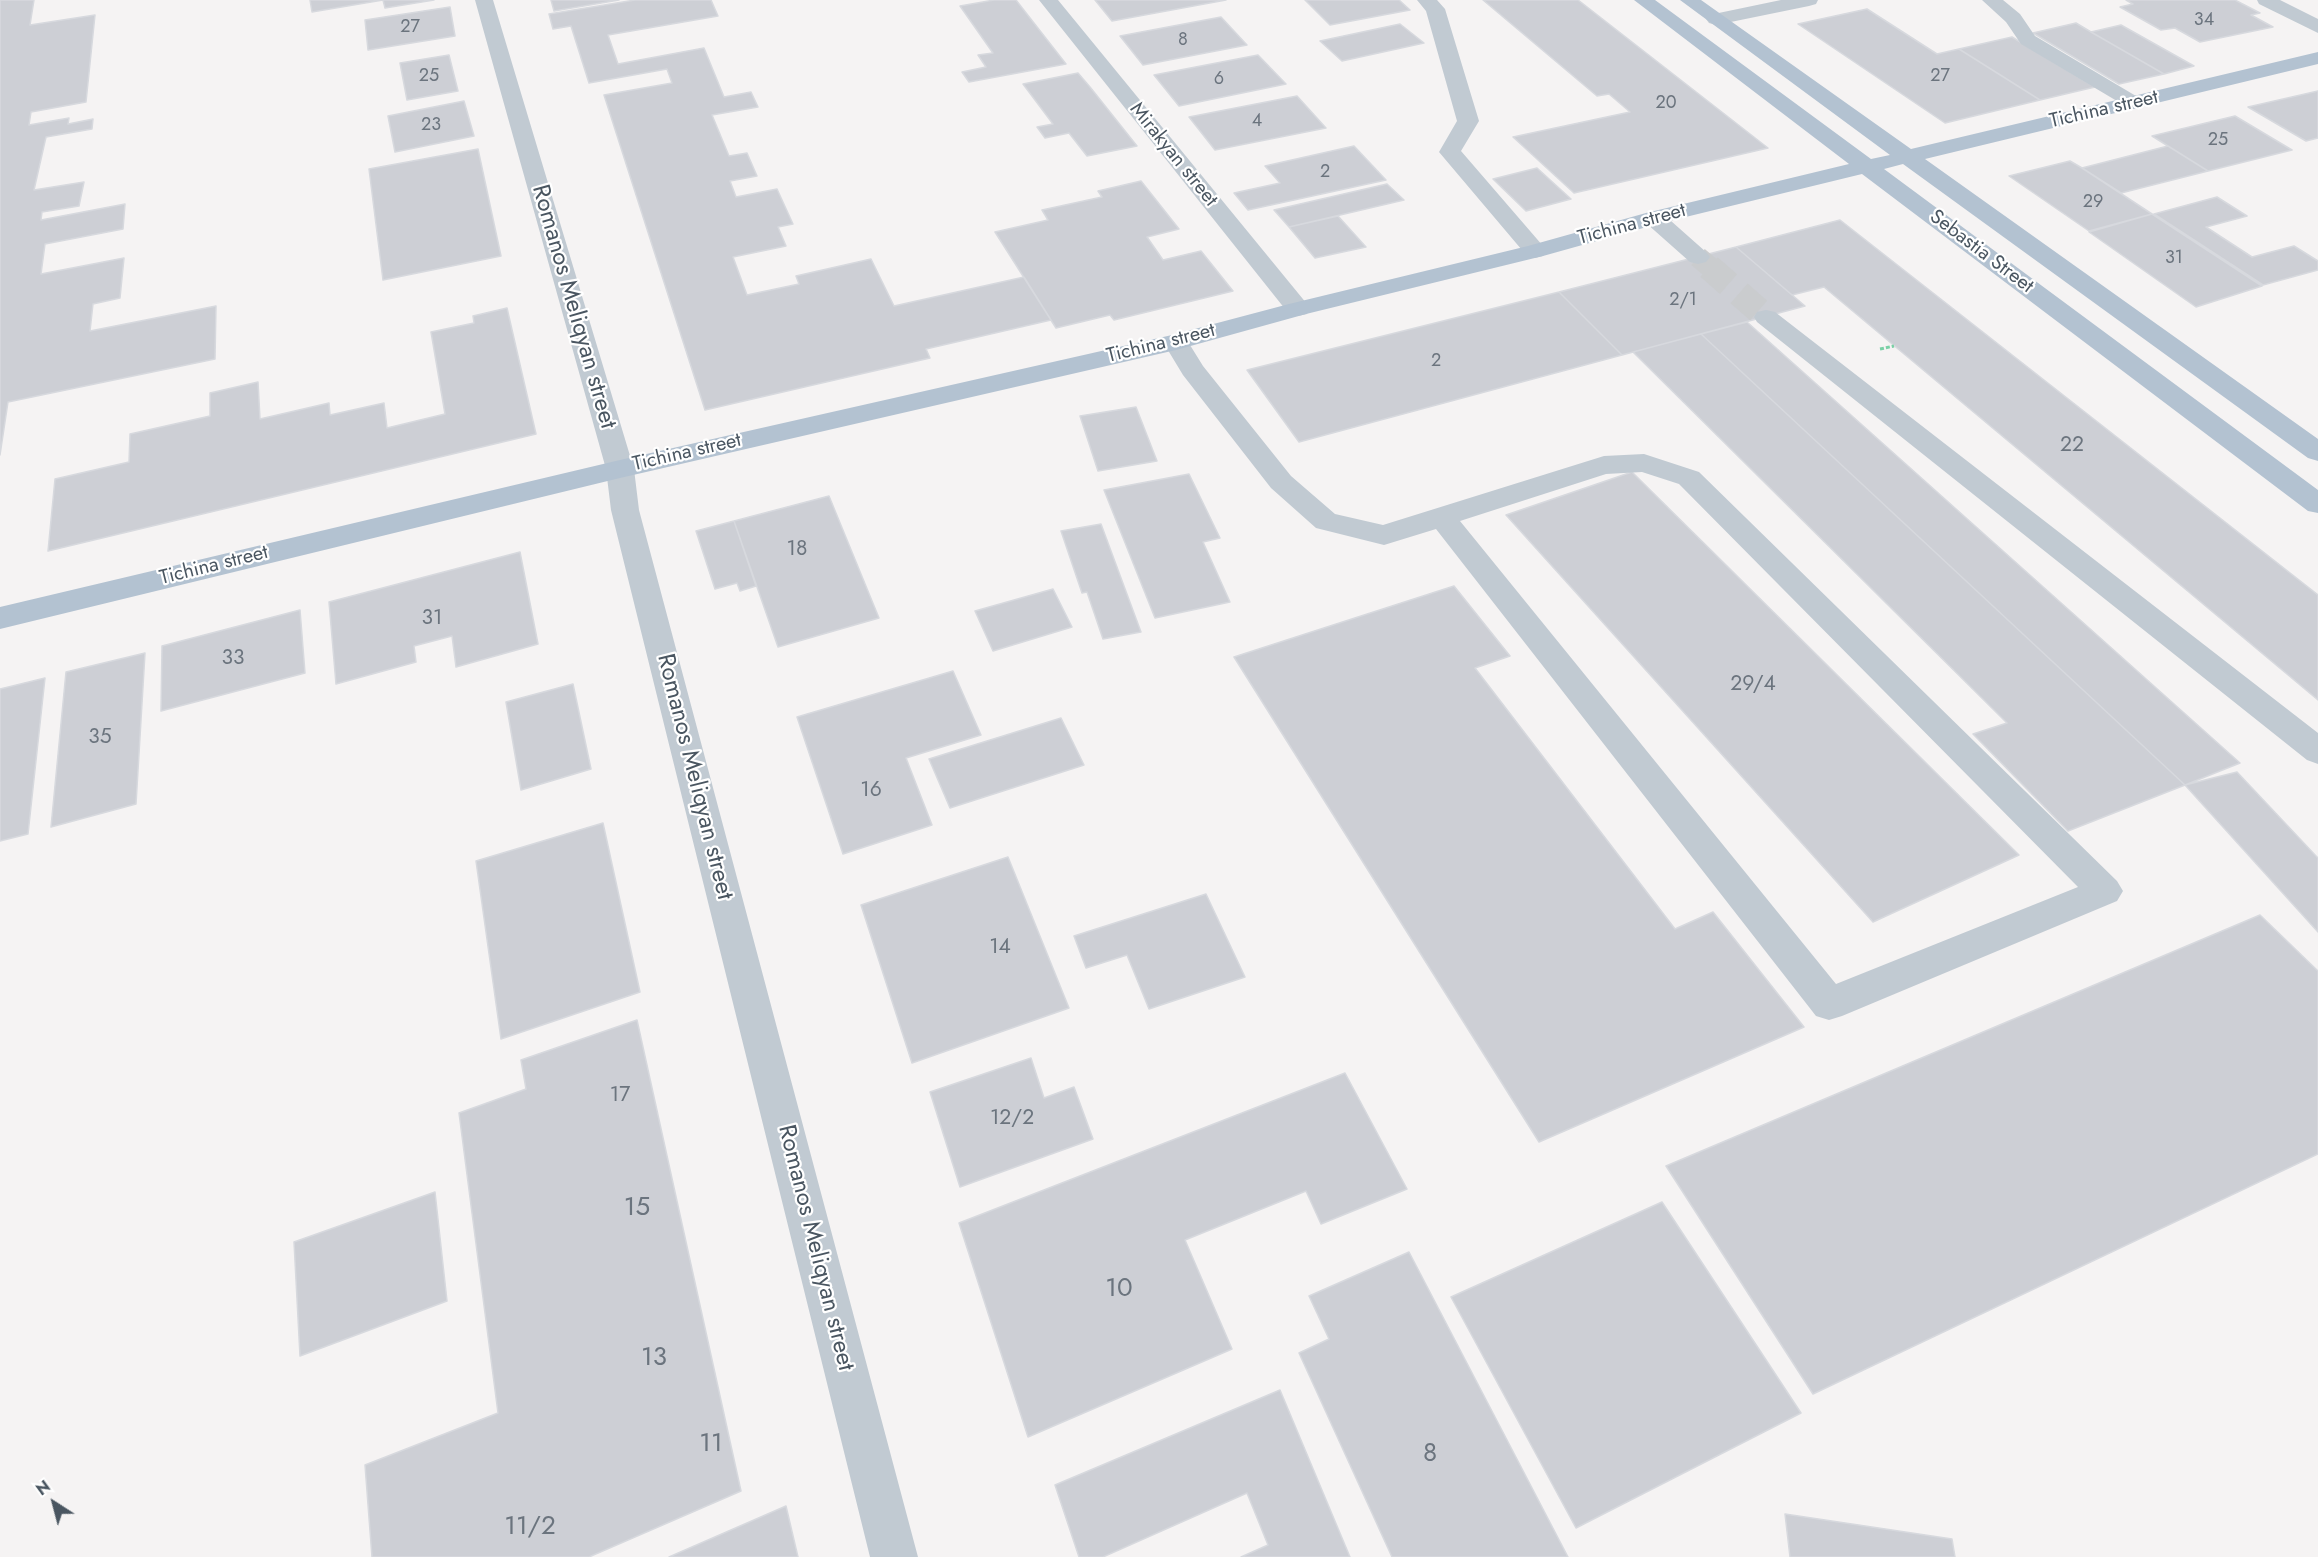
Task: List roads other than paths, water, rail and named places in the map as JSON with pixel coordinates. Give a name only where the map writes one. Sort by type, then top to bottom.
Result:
[{"type":"main road","name":"Sebastia Street","points":[[1643,0],[2318,504]]},
{"type":"main road","name":"Sebastia Street","points":[[1689,0],[2318,452]]},
{"type":"main road","name":"Tichina street","points":[[0,618],[620,469],[1176,342],[1298,309],[1535,251],[1654,218],[2318,58]]},
{"type":"street","name":"Romanos Meliqyan street","points":[[484,0],[620,469],[625,510],[894,1557]]},
{"type":"street","name":"Mirakyan street","points":[[1048,0],[1298,309]]},
{"type":"street","points":[[1426,0],[1435,9],[1468,121],[1450,152],[1535,251]]},
{"type":"street","points":[[1716,19],[1784,2],[1809,0]]},
{"type":"street","points":[[1991,0],[2013,18],[2028,40],[2134,103]]},
{"type":"street","points":[[2266,0],[2318,27]]},
{"type":"street","points":[[1654,218],[1698,257]]},
{"type":"street","points":[[1766,317],[2318,750]]},
{"type":"street","points":[[1176,342],[1192,369],[1281,482],[1326,521],[1384,535],[1604,465],[1644,463],[1689,478],[2105,891],[1829,1004],[1442,517]]},
{"type":"tunnel","points":[[1698,257],[1711,268]]},
{"type":"tunnel","points":[[1709,267],[1766,317]]}]
